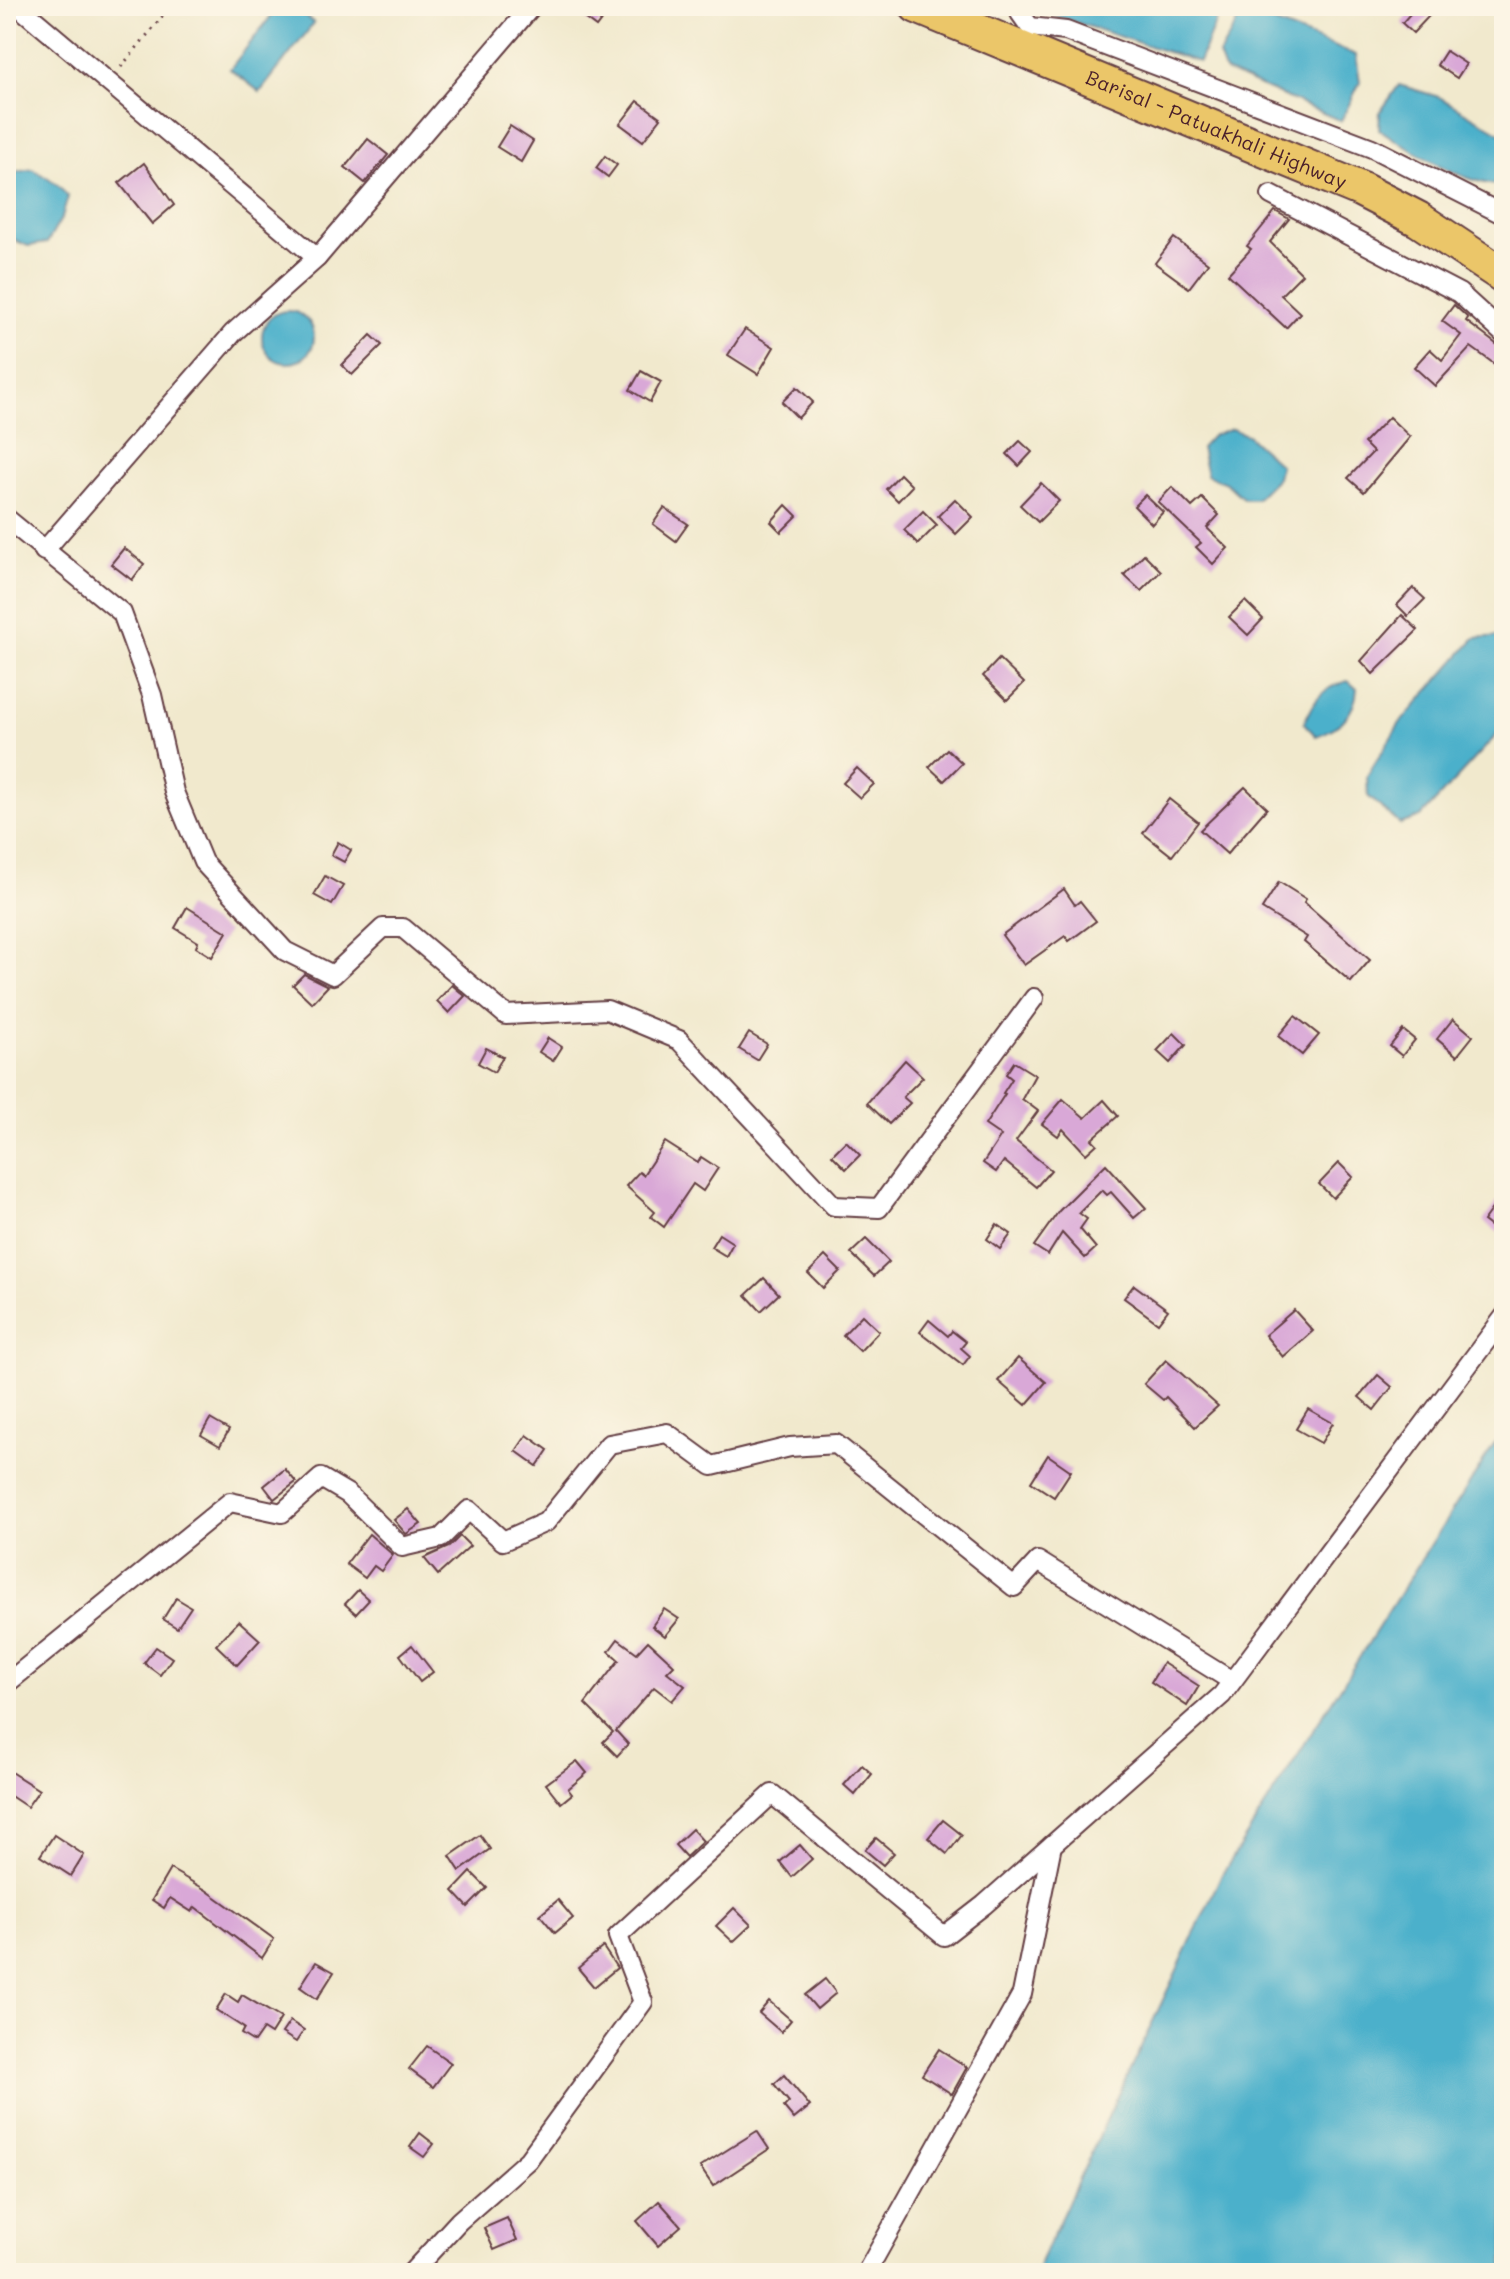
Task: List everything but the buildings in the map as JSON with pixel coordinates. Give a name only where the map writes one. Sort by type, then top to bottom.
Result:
[{"type":"highway","name":"Barisal - Patuakhali Highway","points":[[917,6],[1255,143],[1374,195],[1452,240],[1504,276]]},
{"type":"street","points":[[18,6],[317,258]]},
{"type":"street","points":[[44,551],[233,333],[317,258],[532,6]]},
{"type":"street","points":[[1022,6],[1020,13],[1030,27],[1066,31],[1372,148],[1504,215]]},
{"type":"street","points":[[1271,195],[1459,293],[1504,334]]},
{"type":"street","points":[[6,518],[122,613],[152,695],[174,792],[203,862],[285,951],[333,975],[383,928],[403,928],[506,1015],[607,1010],[679,1040],[834,1206],[879,1208],[1034,998]]},
{"type":"street","points":[[411,2273],[459,2221],[528,2160],[643,2002],[618,1936],[772,1794],[944,1936],[1222,1695],[1504,1317]]},
{"type":"street","points":[[6,1684],[230,1502],[282,1513],[321,1478],[348,1494],[402,1547],[441,1538],[469,1510],[503,1541],[546,1522],[609,1444],[667,1433],[712,1466],[790,1447],[836,1444],[1014,1587],[1038,1561],[1232,1681]]},
{"type":"street","points":[[866,2273],[1022,1994],[1052,1845]]},
{"type":"path","points":[[108,83],[171,6]]},
{"type":"water","points":[[279,6],[291,6],[314,23],[260,92],[230,69]]},
{"type":"water","points":[[1044,6],[1222,6],[1199,62],[1053,15]]},
{"type":"water","points":[[1257,16],[1356,55],[1360,82],[1341,121],[1225,71],[1219,55],[1239,19]]},
{"type":"water","points":[[1399,85],[1439,97],[1504,135],[1504,185],[1474,180],[1457,173],[1379,129],[1380,112]]},
{"type":"water","points":[[33,169],[59,186],[68,197],[62,217],[47,243],[28,246],[6,236],[6,185],[17,172]]},
{"type":"water","points":[[288,311],[306,319],[314,337],[306,355],[288,363],[270,355],[262,337],[270,319]]},
{"type":"water","points":[[1232,429],[1247,435],[1280,465],[1277,478],[1256,499],[1244,499],[1226,483],[1207,475],[1201,448],[1213,435]]},
{"type":"water","points":[[1501,636],[1504,639],[1504,727],[1421,817],[1400,824],[1368,796],[1367,776],[1400,723],[1475,638]]},
{"type":"water","points":[[1348,681],[1357,689],[1349,713],[1332,729],[1316,736],[1304,723],[1311,708],[1325,691]]},
{"type":"water","points":[[1504,1429],[1504,2273],[1035,2273],[1221,1876]]}]
